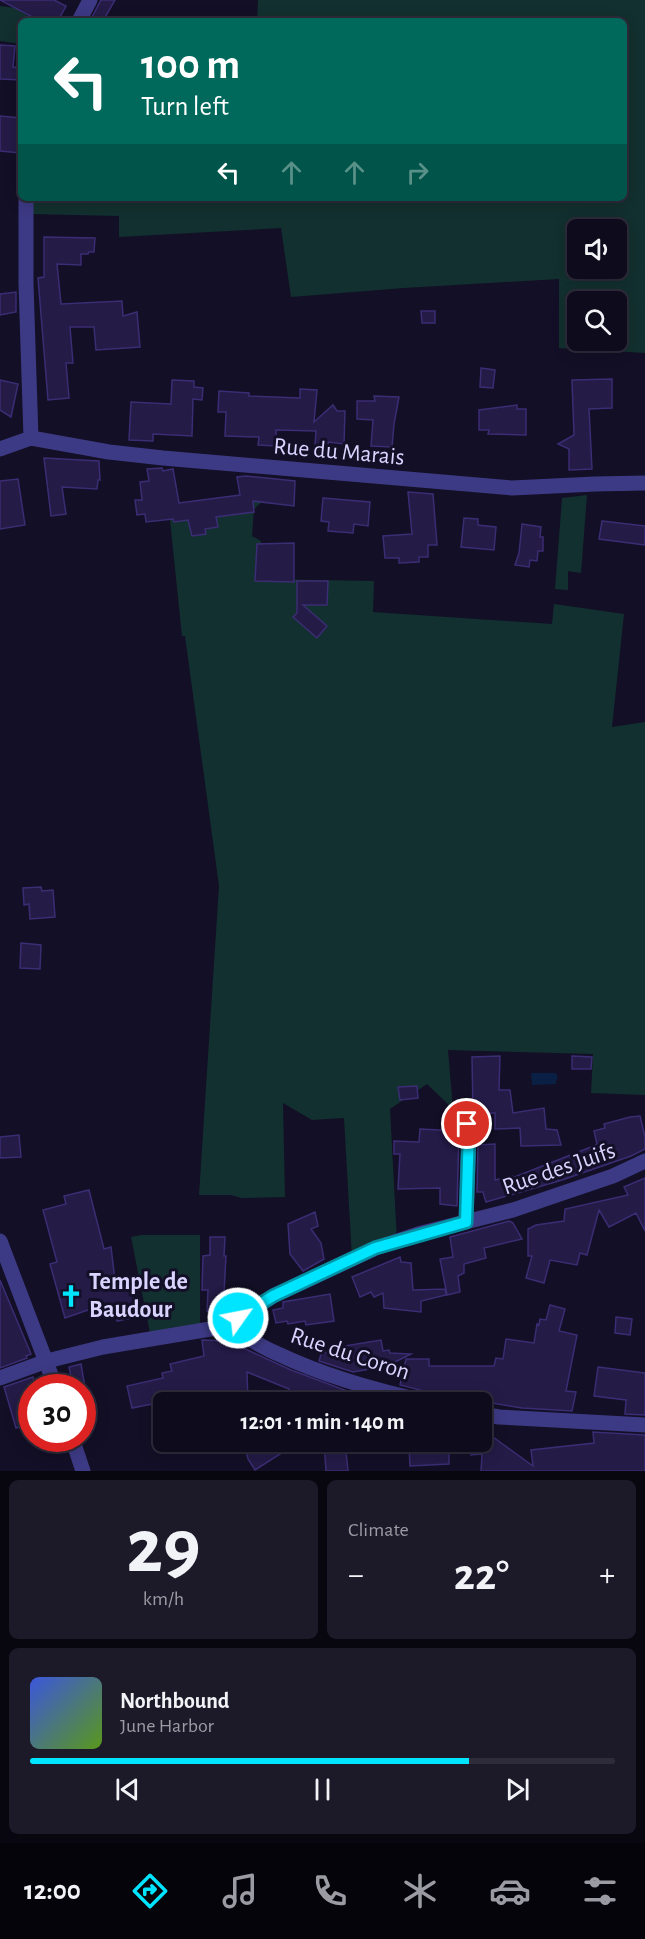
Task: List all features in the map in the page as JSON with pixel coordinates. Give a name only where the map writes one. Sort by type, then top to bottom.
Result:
[{"type":"street","points":[[81,18],[90,0]]},
{"type":"street","points":[[26,201],[31,438]]},
{"type":"street","name":"Rue du Marais","points":[[0,449],[31,438],[109,452],[174,459],[512,489],[645,483]]},
{"type":"street","points":[[466,1222],[469,1131],[467,1124]]},
{"type":"street","name":"Rue des Juifs","points":[[0,1378],[47,1361],[103,1347],[228,1326],[273,1296],[375,1248],[513,1210],[613,1176],[645,1161]]},
{"type":"street","points":[[0,1241],[51,1374]]},
{"type":"street","name":"Rue du Coron","points":[[228,1326],[261,1346],[302,1365],[332,1376],[392,1392]]},
{"type":"street","points":[[492,1415],[645,1425]]},
{"type":"street","points":[[77,1452],[83,1471]]},
{"type":"green space","points":[[258,0],[645,0],[645,353],[611,351],[627,351],[627,291],[567,291],[567,348],[559,348],[559,279],[291,297],[281,228],[119,237],[119,216],[31,214],[33,201],[627,201],[627,18],[257,18]]},
{"type":"green space","points":[[0,6],[16,8],[28,16],[27,18],[18,18],[18,44],[0,41]]},
{"type":"green space","points":[[249,476],[261,479],[263,501],[254,509],[252,536],[261,541],[262,579],[374,581],[373,612],[552,624],[554,604],[624,614],[612,727],[645,722],[645,1095],[591,1093],[593,1054],[448,1050],[453,1109],[427,1084],[390,1109],[397,1241],[352,1258],[344,1118],[312,1120],[283,1103],[285,1197],[241,1198],[231,1195],[199,1195],[219,886],[185,636],[182,636],[170,520],[253,508]]},
{"type":"green space","points":[[587,495],[581,573],[568,571],[568,590],[555,589],[562,498]]},
{"type":"green space","points":[[200,1235],[200,1324],[150,1333],[131,1237]]},
{"type":"water","points":[[531,1073],[556,1073],[558,1078],[556,1084],[532,1085]]},
{"type":"building","points":[[0,0],[54,0],[66,6],[60,18],[34,18]]},
{"type":"building","points":[[101,0],[115,0],[105,18],[92,18]]},
{"type":"building","points":[[0,45],[15,46],[13,67],[18,68],[18,80],[0,79]]},
{"type":"building","points":[[0,116],[18,118],[18,153],[0,151]]},
{"type":"building","points":[[44,237],[95,238],[94,252],[81,254],[81,265],[57,264],[61,304],[122,301],[123,316],[137,312],[140,347],[96,350],[94,327],[70,327],[73,363],[66,363],[69,398],[48,400],[38,278],[44,277]]},
{"type":"building","points":[[16,292],[16,312],[0,315],[0,294]]},
{"type":"building","points":[[421,311],[435,311],[435,323],[422,323]]},
{"type":"building","points":[[481,368],[495,370],[493,388],[480,387]]},
{"type":"building","points":[[612,379],[612,408],[589,409],[592,469],[569,470],[569,449],[558,444],[574,435],[572,380]]},
{"type":"building","points":[[0,380],[18,384],[11,417],[0,410]]},
{"type":"building","points":[[172,380],[194,381],[194,387],[203,388],[202,400],[193,399],[192,436],[153,434],[153,441],[129,440],[131,402],[171,404]]},
{"type":"building","points":[[300,389],[317,390],[314,422],[333,405],[337,411],[345,411],[344,444],[328,442],[328,446],[315,445],[316,431],[276,430],[276,446],[258,445],[259,437],[225,436],[226,412],[218,412],[219,391],[249,393],[249,396],[300,398]]},
{"type":"building","points":[[374,396],[399,397],[392,447],[371,446],[373,420],[357,419],[357,401],[375,401]]},
{"type":"building","points":[[517,405],[517,409],[526,409],[526,435],[488,434],[489,430],[479,430],[479,410]]},
{"type":"building","points":[[44,458],[99,461],[100,480],[98,480],[97,489],[62,487],[66,514],[51,516]]},
{"type":"building","points":[[162,468],[163,471],[173,469],[179,503],[240,495],[237,477],[246,476],[295,481],[294,506],[253,501],[254,512],[216,517],[218,527],[205,529],[206,534],[192,536],[188,520],[146,522],[145,514],[137,515],[135,500],[142,500],[140,482],[149,481],[147,469]]},
{"type":"building","points":[[18,479],[25,525],[0,529],[0,481]]},
{"type":"building","points":[[408,492],[433,494],[437,545],[428,545],[428,557],[419,557],[419,562],[399,563],[399,558],[385,558],[383,536],[412,534]]},
{"type":"building","points":[[323,498],[370,502],[368,526],[354,524],[353,533],[328,531],[329,522],[321,521]]},
{"type":"building","points":[[464,518],[478,519],[478,525],[496,527],[494,550],[461,547]]},
{"type":"building","points":[[602,521],[645,526],[645,545],[599,539]]},
{"type":"building","points":[[522,524],[541,527],[540,537],[543,537],[543,551],[538,551],[537,561],[530,560],[529,567],[515,565],[519,553]]},
{"type":"building","points":[[294,543],[294,582],[255,581],[257,544]]},
{"type":"building","points":[[297,581],[328,581],[327,605],[303,605],[327,626],[317,638],[293,617],[297,613]]},
{"type":"building","points":[[41,887],[42,891],[53,890],[55,917],[30,919],[29,904],[24,905],[23,888]]},
{"type":"building","points":[[21,943],[41,945],[40,969],[20,968]]},
{"type":"building","points":[[500,1056],[499,1090],[510,1090],[513,1113],[544,1108],[546,1129],[557,1130],[561,1145],[521,1146],[520,1128],[495,1129],[495,1113],[473,1113],[472,1057]]},
{"type":"building","points":[[572,1056],[592,1057],[591,1069],[572,1069]]},
{"type":"building","points":[[417,1086],[418,1098],[400,1100],[398,1087]]},
{"type":"building","points":[[640,1116],[645,1149],[631,1156],[562,1180],[486,1202],[483,1192],[477,1192],[478,1145],[495,1144],[495,1180],[512,1176],[512,1178],[601,1143],[597,1144],[594,1131],[605,1128],[604,1124]]},
{"type":"building","points":[[420,1129],[459,1131],[457,1206],[440,1204],[440,1188],[398,1189],[400,1154],[394,1154],[394,1141],[419,1142]]},
{"type":"building","points":[[19,1135],[21,1157],[0,1158],[0,1137]]},
{"type":"building","points":[[645,1178],[645,1231],[636,1213],[609,1227],[599,1210],[587,1255],[580,1253],[577,1265],[550,1260],[544,1283],[526,1278],[532,1256],[528,1256],[528,1229],[536,1225],[564,1221],[565,1209],[628,1195],[624,1187]]},
{"type":"building","points":[[89,1190],[104,1249],[111,1247],[116,1289],[133,1286],[141,1316],[117,1321],[117,1303],[65,1318],[50,1264],[57,1262],[43,1210],[66,1204],[64,1196]]},
{"type":"building","points":[[315,1212],[318,1226],[311,1229],[321,1243],[324,1259],[303,1271],[290,1254],[288,1224]]},
{"type":"building","points":[[509,1221],[513,1223],[522,1239],[484,1248],[486,1258],[464,1264],[464,1273],[458,1276],[460,1292],[447,1295],[440,1259],[453,1257],[450,1237]]},
{"type":"building","points":[[210,1237],[225,1237],[223,1311],[207,1311],[208,1290],[202,1290],[203,1256],[210,1255]]},
{"type":"building","points":[[400,1257],[401,1262],[411,1263],[413,1290],[445,1289],[446,1295],[421,1301],[421,1312],[384,1308],[383,1293],[374,1297],[371,1292],[360,1297],[352,1277]]},
{"type":"building","points":[[0,1280],[31,1354],[26,1356],[27,1358],[0,1368]]},
{"type":"building","points":[[330,1294],[334,1321],[306,1325],[305,1321],[288,1324],[287,1321],[276,1323],[273,1310],[283,1308],[283,1302]]},
{"type":"building","points":[[550,1305],[565,1309],[559,1331],[577,1335],[566,1391],[576,1392],[572,1411],[522,1408],[492,1403],[492,1392],[428,1392],[400,1385],[406,1359],[429,1359],[429,1366],[494,1366],[496,1358],[503,1359],[506,1339],[534,1343],[537,1324],[539,1325],[540,1319],[546,1320]]},
{"type":"building","points":[[616,1317],[632,1319],[630,1335],[615,1333]]},
{"type":"building","points":[[202,1340],[228,1341],[291,1370],[350,1392],[288,1392],[289,1389],[247,1372],[248,1392],[153,1392],[153,1404],[132,1408],[127,1386],[163,1378],[162,1373],[172,1371],[170,1364],[204,1356]]},
{"type":"building","points":[[381,1340],[383,1351],[411,1354],[387,1366],[353,1372],[319,1361],[322,1351],[346,1360],[344,1346]]},
{"type":"building","points":[[81,1364],[83,1374],[70,1374],[69,1367]]},
{"type":"building","points":[[598,1367],[645,1373],[645,1415],[625,1414],[626,1400],[594,1396]]},
{"type":"building","points":[[18,1382],[18,1427],[16,1428],[4,1387]]},
{"type":"building","points":[[593,1432],[645,1435],[645,1471],[481,1471],[482,1454],[471,1455],[472,1452],[492,1452],[492,1436],[533,1466],[531,1450],[594,1443]]},
{"type":"building","points":[[246,1452],[283,1452],[255,1470]]},
{"type":"building","points":[[325,1452],[346,1452],[348,1471],[326,1471]]},
{"type":"building","points":[[409,1452],[449,1452],[449,1464],[410,1466]]},
{"type":"place","name":"Temple de Baudour","points":[[71,1296]]},
{"type":"route","points":[[238,1318],[273,1296],[375,1248],[466,1222],[469,1131],[467,1124]]}]
